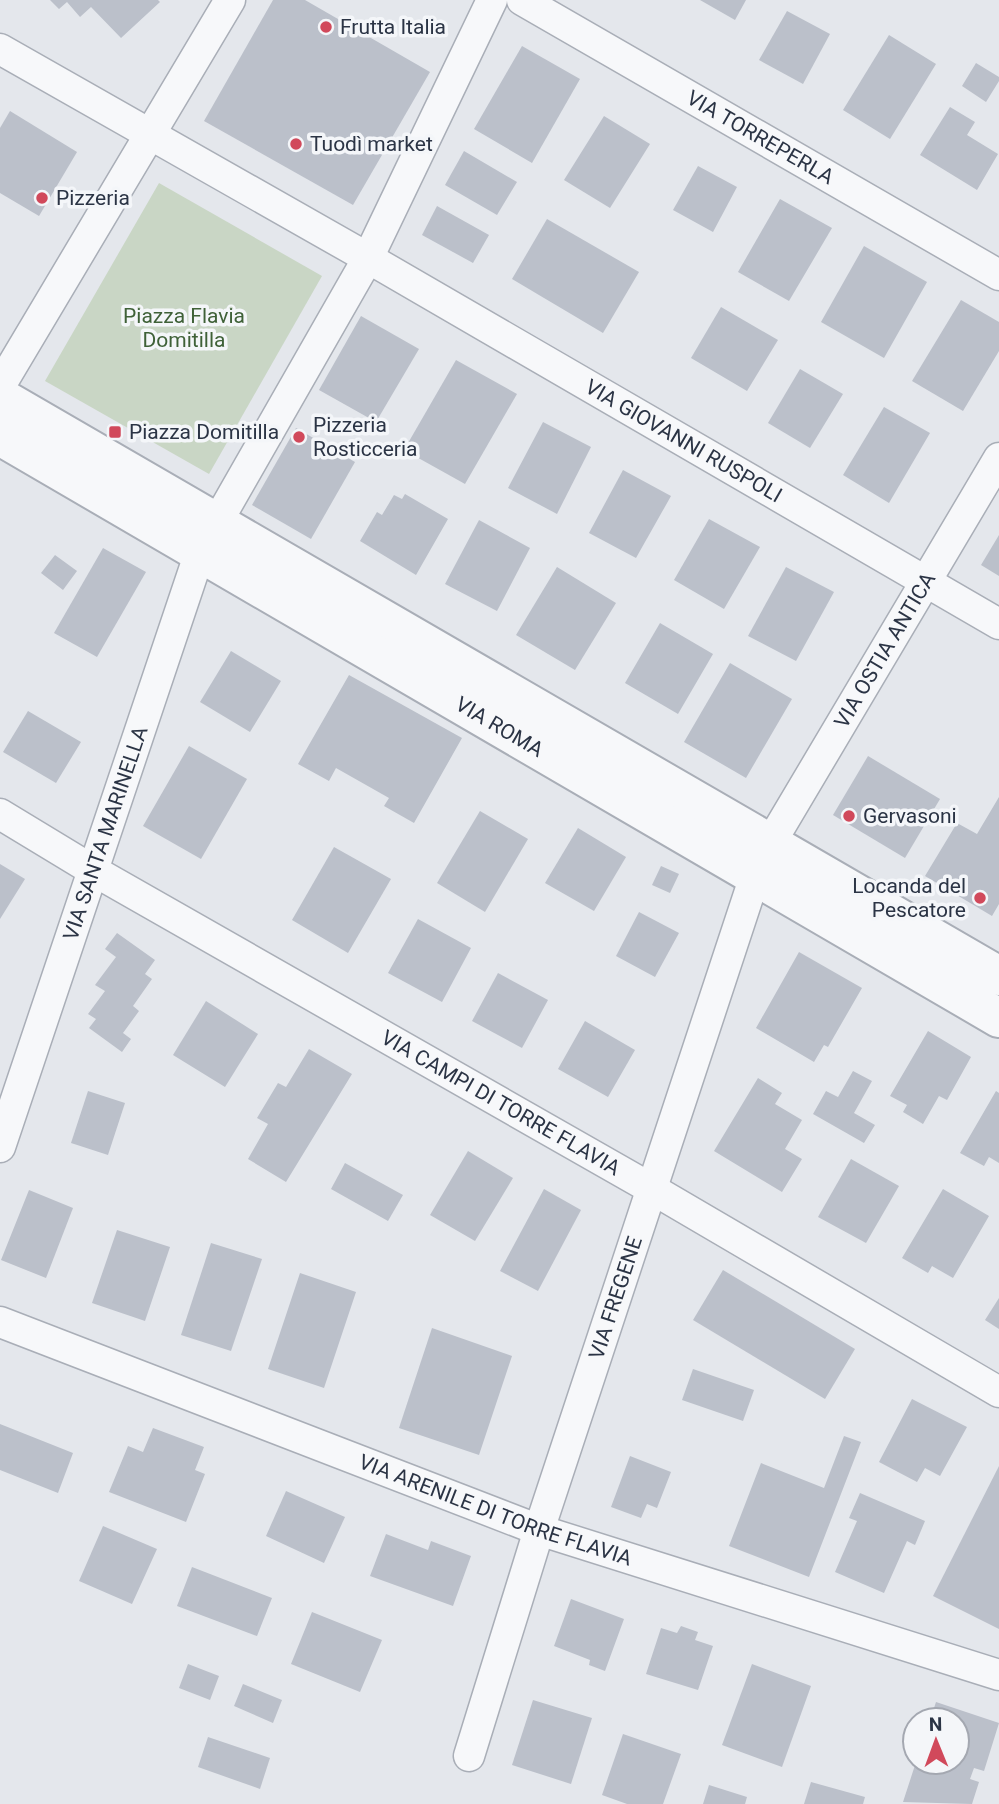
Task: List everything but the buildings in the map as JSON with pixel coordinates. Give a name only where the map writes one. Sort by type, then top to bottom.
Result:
[{"type":"street","points":[[0,386],[230,0]]},
{"type":"street","points":[[208,538],[368,258],[492,0]]},
{"type":"street","name":"VIA TORREPERLA","points":[[522,0],[999,275]]},
{"type":"street","points":[[0,48],[368,258]]},
{"type":"street","name":"VIA GIOVANNI RUSPOLI","points":[[368,258],[999,624]]},
{"type":"street","name":"VIA ROMA","points":[[0,397],[208,538],[755,876],[999,1018]]},
{"type":"street","name":"VIA ROMA","points":[[0,436],[208,538],[771,842],[999,976]]},
{"type":"street","name":"VIA OSTIA ANTICA","points":[[771,842],[999,458]]},
{"type":"street","name":"VIA SANTA MARINELLA","points":[[0,1147],[208,538]]},
{"type":"street","name":"VIA CAMPI DI TORRE FLAVIA","points":[[0,814],[94,871],[652,1189],[999,1392]]},
{"type":"street","name":"VIA FREGENE","points":[[469,1756],[539,1530],[755,876],[771,842]]},
{"type":"street","name":"VIA ARENILE DI TORRE FLAVIA","points":[[0,1322],[539,1530],[999,1675]]},
{"type":"green space","name":"Piazza Flavia Domitilla","points":[[159,183],[322,276],[209,474],[45,381]]},
{"type":"place","name":"Frutta Italia","points":[[326,27]]},
{"type":"place","name":"Tuodì market","points":[[296,144]]},
{"type":"place","name":"Pizzeria","points":[[42,198]]},
{"type":"place","name":"Piazza Domitilla","points":[[115,432]]},
{"type":"place","name":"Pizzeria Rosticceria","points":[[299,437]]},
{"type":"place","name":"Gervasoni","points":[[849,816]]},
{"type":"place","name":"Locanda del Pescatore","points":[[980,898]]}]
